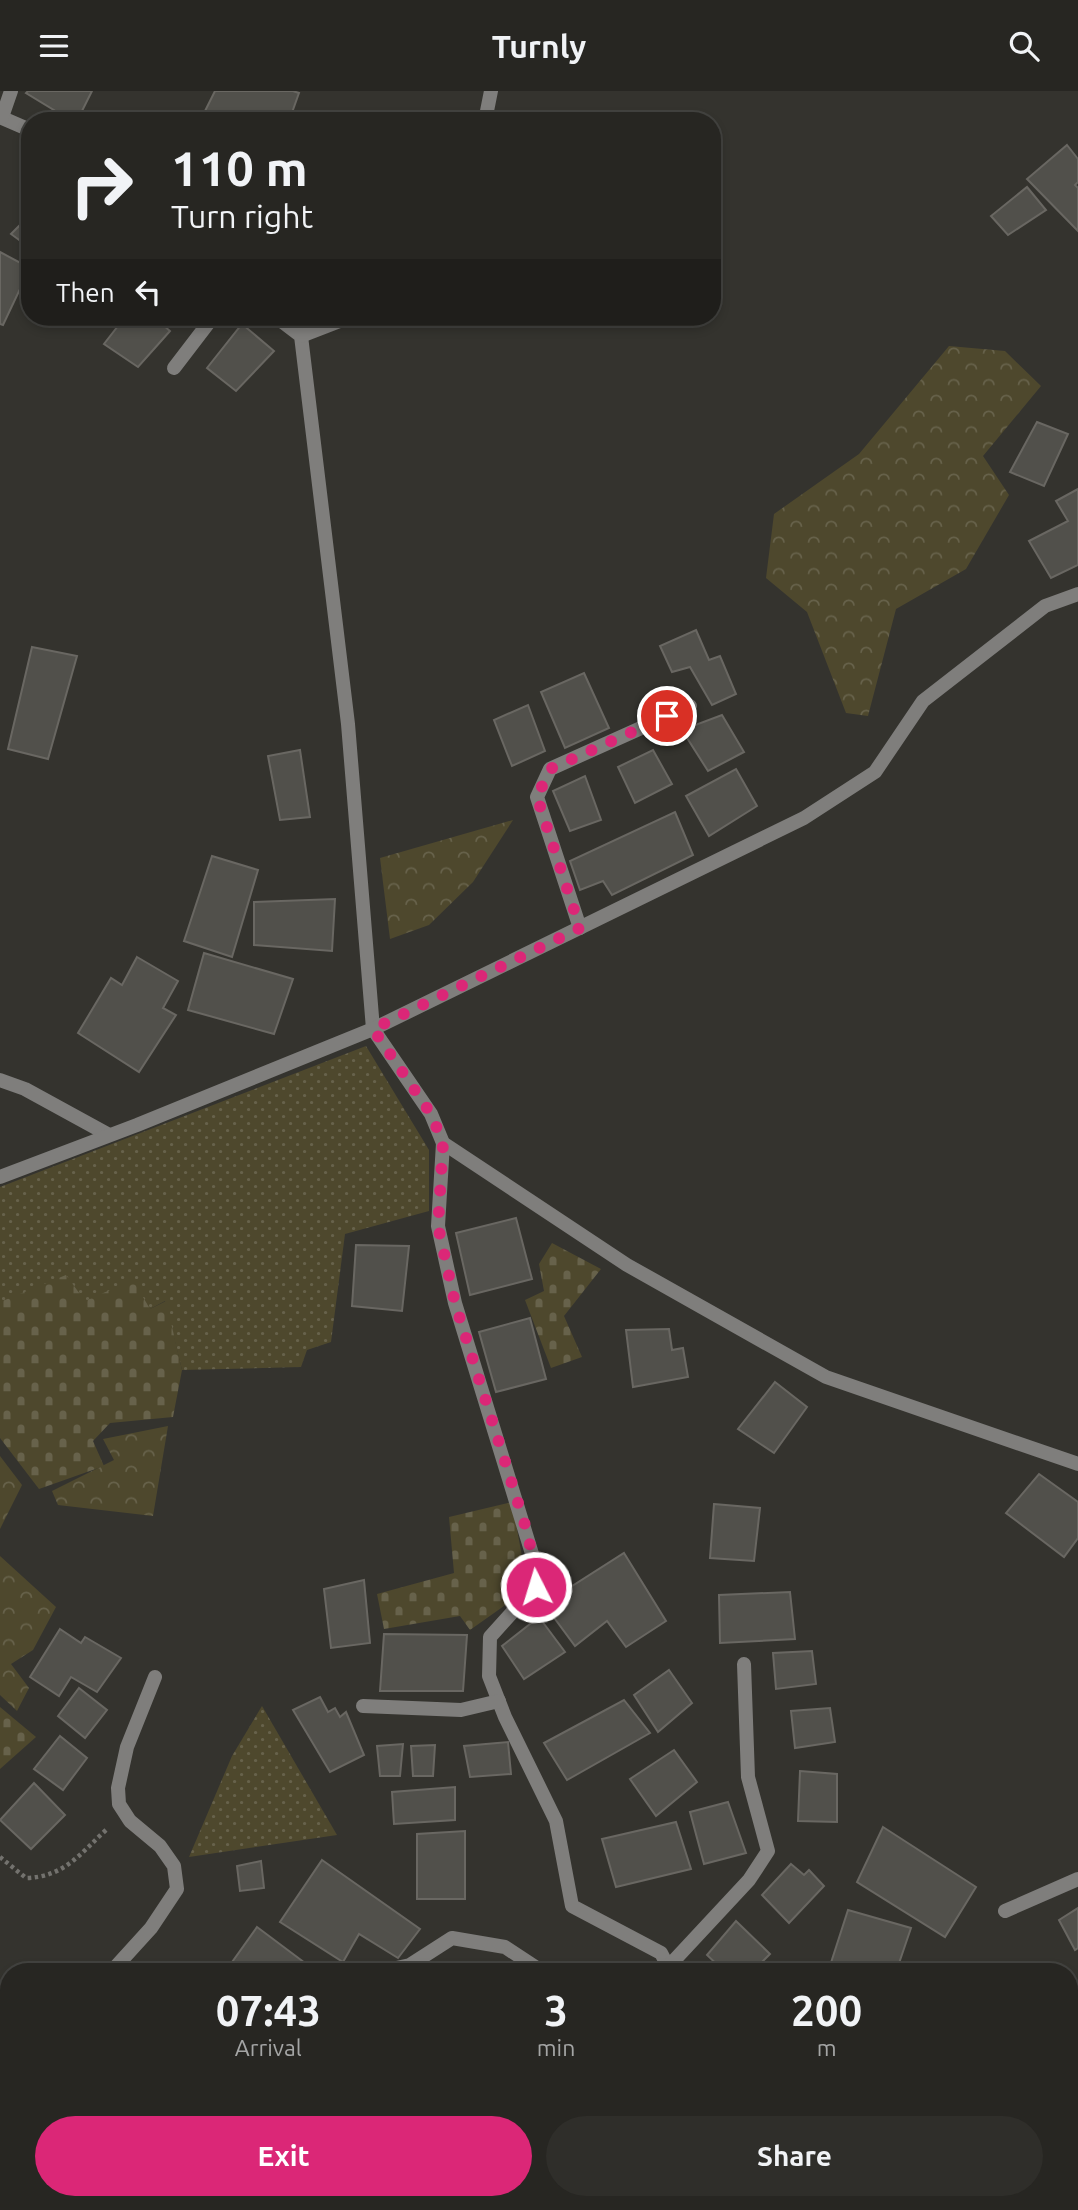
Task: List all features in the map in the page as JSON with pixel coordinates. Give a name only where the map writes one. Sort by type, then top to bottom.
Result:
[{"type":"street","points":[[11,91],[1,117],[21,126]]},
{"type":"street","points":[[487,112],[491,91]]},
{"type":"street","points":[[174,368],[206,326]]},
{"type":"street","points":[[288,326],[301,336],[348,724],[373,1029],[431,1114],[443,1143],[438,1226],[455,1303],[533,1557],[536,1587],[490,1637],[489,1676],[556,1821],[572,1906],[661,1953],[666,1963]]},
{"type":"street","points":[[301,336],[327,326]]},
{"type":"street","points":[[0,1177],[373,1029],[804,818],[875,772],[923,701],[1045,606],[1078,594]]},
{"type":"street","points":[[580,928],[537,797],[550,769],[690,706]]},
{"type":"street","points":[[0,1080],[25,1089],[109,1135]]},
{"type":"street","points":[[443,1143],[627,1265],[826,1377],[1078,1464]]},
{"type":"street","points":[[676,1963],[749,1880],[768,1851],[748,1777],[744,1664]]},
{"type":"street","points":[[119,1963],[151,1928],[177,1889],[174,1866],[160,1846],[130,1821],[119,1804],[118,1788],[127,1747],[155,1677]]},
{"type":"street","points":[[363,1706],[461,1710],[499,1701]]},
{"type":"street","points":[[1005,1911],[1078,1879]]},
{"type":"street","points":[[414,1963],[452,1938],[505,1947],[529,1963]]},
{"type":"path","points":[[0,1857],[26,1878],[45,1877],[75,1861],[124,1812]]},
{"type":"green space","points":[[949,346],[1005,351],[1041,386],[983,456],[1009,495],[966,569],[896,609],[868,716],[846,713],[807,612],[766,578],[774,514],[859,454]]},
{"type":"green space","points":[[513,820],[473,882],[429,925],[390,939],[380,858]]},
{"type":"green space","points":[[366,1046],[429,1150],[429,1211],[345,1234],[331,1342],[307,1350],[301,1367],[182,1370],[165,1301],[150,1309],[85,1301],[0,1302],[0,1187]]},
{"type":"green space","points":[[552,1243],[601,1269],[564,1316],[582,1357],[551,1368],[525,1300],[544,1291],[539,1264]]},
{"type":"green space","points":[[66,1275],[85,1301],[133,1280],[150,1309],[166,1301],[182,1370],[173,1417],[110,1423],[93,1441],[104,1466],[39,1489],[0,1438],[0,1302]]},
{"type":"green space","points":[[168,1426],[153,1516],[58,1505],[52,1491],[114,1460],[103,1439]]},
{"type":"green space","points":[[0,1456],[22,1485],[0,1529]]},
{"type":"green space","points":[[512,1502],[528,1589],[470,1630],[460,1616],[384,1629],[377,1594],[454,1573],[449,1517]]},
{"type":"green space","points":[[0,1556],[56,1607],[33,1650],[11,1664],[29,1688],[17,1711],[0,1695]]},
{"type":"green space","points":[[262,1706],[337,1835],[189,1857],[232,1756]]},
{"type":"green space","points":[[0,1707],[36,1737],[0,1769]]},
{"type":"building","points":[[92,91],[82,112],[57,112],[26,93]]},
{"type":"building","points":[[215,91],[299,93],[292,112],[204,112]]},
{"type":"building","points":[[1067,145],[1078,159],[1078,182],[1075,185],[1078,188],[1078,231],[1027,179]]},
{"type":"building","points":[[1027,187],[1046,210],[1008,235],[991,216]]},
{"type":"building","points":[[21,224],[21,241],[11,234]]},
{"type":"building","points":[[0,252],[21,263],[21,287],[3,325],[0,324]]},
{"type":"building","points":[[118,326],[164,326],[170,331],[138,367],[104,344]]},
{"type":"building","points":[[240,326],[244,326],[274,351],[236,391],[207,368]]},
{"type":"building","points":[[1037,422],[1068,434],[1044,486],[1010,472]]},
{"type":"building","points":[[1078,489],[1078,565],[1051,578],[1029,541],[1068,521],[1056,501]]},
{"type":"building","points":[[696,630],[709,660],[720,656],[736,694],[712,705],[690,667],[672,672],[660,646]]},
{"type":"building","points":[[32,647],[77,656],[48,759],[8,749]]},
{"type":"building","points":[[584,673],[609,728],[565,748],[541,692]]},
{"type":"building","points":[[528,705],[545,751],[512,766],[494,720]]},
{"type":"building","points":[[722,715],[744,752],[708,771],[682,730]]},
{"type":"building","points":[[300,750],[310,817],[280,820],[268,756]]},
{"type":"building","points":[[653,750],[672,784],[635,803],[618,767]]},
{"type":"building","points":[[736,769],[757,806],[709,836],[686,796]]},
{"type":"building","points":[[585,776],[601,820],[570,831],[553,791]]},
{"type":"building","points":[[675,812],[693,855],[612,895],[603,881],[580,890],[570,861]]},
{"type":"building","points":[[212,856],[258,870],[232,957],[184,941]]},
{"type":"building","points":[[335,899],[332,951],[254,945],[254,902]]},
{"type":"building","points":[[204,953],[293,979],[274,1034],[188,1010]]},
{"type":"building","points":[[137,957],[178,981],[163,1008],[176,1015],[139,1072],[78,1033],[111,978],[122,985]]},
{"type":"building","points":[[516,1218],[532,1279],[470,1295],[456,1233]]},
{"type":"building","points":[[356,1245],[409,1246],[402,1311],[352,1306]]},
{"type":"building","points":[[530,1318],[546,1379],[496,1392],[479,1332]]},
{"type":"building","points":[[669,1329],[672,1350],[683,1348],[688,1377],[633,1387],[626,1330]]},
{"type":"building","points":[[775,1382],[807,1407],[774,1453],[738,1429]]},
{"type":"building","points":[[1039,1474],[1078,1502],[1078,1538],[1064,1557],[1006,1513]]},
{"type":"building","points":[[714,1504],[760,1508],[754,1561],[710,1558]]},
{"type":"building","points":[[624,1553],[666,1621],[626,1647],[607,1621],[575,1646],[544,1604]]},
{"type":"building","points":[[364,1580],[370,1643],[331,1648],[324,1589]]},
{"type":"building","points":[[790,1592],[795,1639],[720,1643],[719,1595]]},
{"type":"building","points":[[539,1617],[565,1652],[524,1679],[502,1646]]},
{"type":"building","points":[[60,1629],[81,1643],[85,1637],[121,1658],[97,1692],[71,1677],[59,1696],[30,1677]]},
{"type":"building","points":[[384,1634],[467,1635],[463,1691],[380,1691]]},
{"type":"building","points":[[812,1651],[816,1684],[776,1689],[773,1653]]},
{"type":"building","points":[[669,1670],[692,1703],[658,1732],[634,1695]]},
{"type":"building","points":[[79,1688],[107,1710],[85,1738],[58,1716]]},
{"type":"building","points":[[320,1697],[328,1712],[335,1708],[340,1717],[346,1712],[364,1755],[330,1772],[293,1710]]},
{"type":"building","points":[[624,1700],[650,1733],[567,1780],[544,1743]]},
{"type":"building","points":[[830,1708],[835,1742],[795,1748],[791,1711]]},
{"type":"building","points":[[60,1736],[87,1758],[63,1790],[34,1769]]},
{"type":"building","points":[[508,1742],[511,1774],[470,1777],[464,1746]]},
{"type":"building","points":[[403,1744],[400,1776],[380,1776],[377,1746]]},
{"type":"building","points":[[435,1745],[433,1776],[413,1776],[411,1746]]},
{"type":"building","points":[[674,1750],[697,1782],[656,1816],[630,1779]]},
{"type":"building","points":[[800,1771],[837,1774],[837,1822],[798,1821]]},
{"type":"building","points":[[34,1783],[65,1815],[31,1849],[0,1820]]},
{"type":"building","points":[[455,1787],[455,1820],[394,1824],[392,1792]]},
{"type":"building","points":[[728,1802],[746,1853],[704,1864],[690,1812]]},
{"type":"building","points":[[676,1822],[691,1869],[616,1887],[602,1839]]},
{"type":"building","points":[[883,1827],[976,1887],[945,1937],[857,1882]]},
{"type":"building","points":[[465,1831],[465,1899],[417,1899],[417,1834]]},
{"type":"building","points":[[322,1860],[420,1929],[398,1958],[359,1934],[343,1962],[280,1922]]},
{"type":"building","points":[[261,1861],[264,1888],[240,1891],[237,1866]]},
{"type":"building","points":[[791,1864],[804,1875],[809,1870],[824,1886],[789,1923],[762,1895]]},
{"type":"building","points":[[1078,1908],[1078,1948],[1075,1950],[1059,1920]]},
{"type":"building","points":[[848,1910],[911,1928],[899,1963],[831,1963]]},
{"type":"building","points":[[736,1921],[770,1954],[761,1963],[715,1963],[707,1955]]},
{"type":"building","points":[[257,1927],[305,1963],[231,1963]]},
{"type":"route","points":[[536,1587],[533,1557],[525,1525],[455,1303],[438,1226],[443,1143],[431,1114],[373,1029],[580,928],[537,797],[550,769],[667,716]]}]
